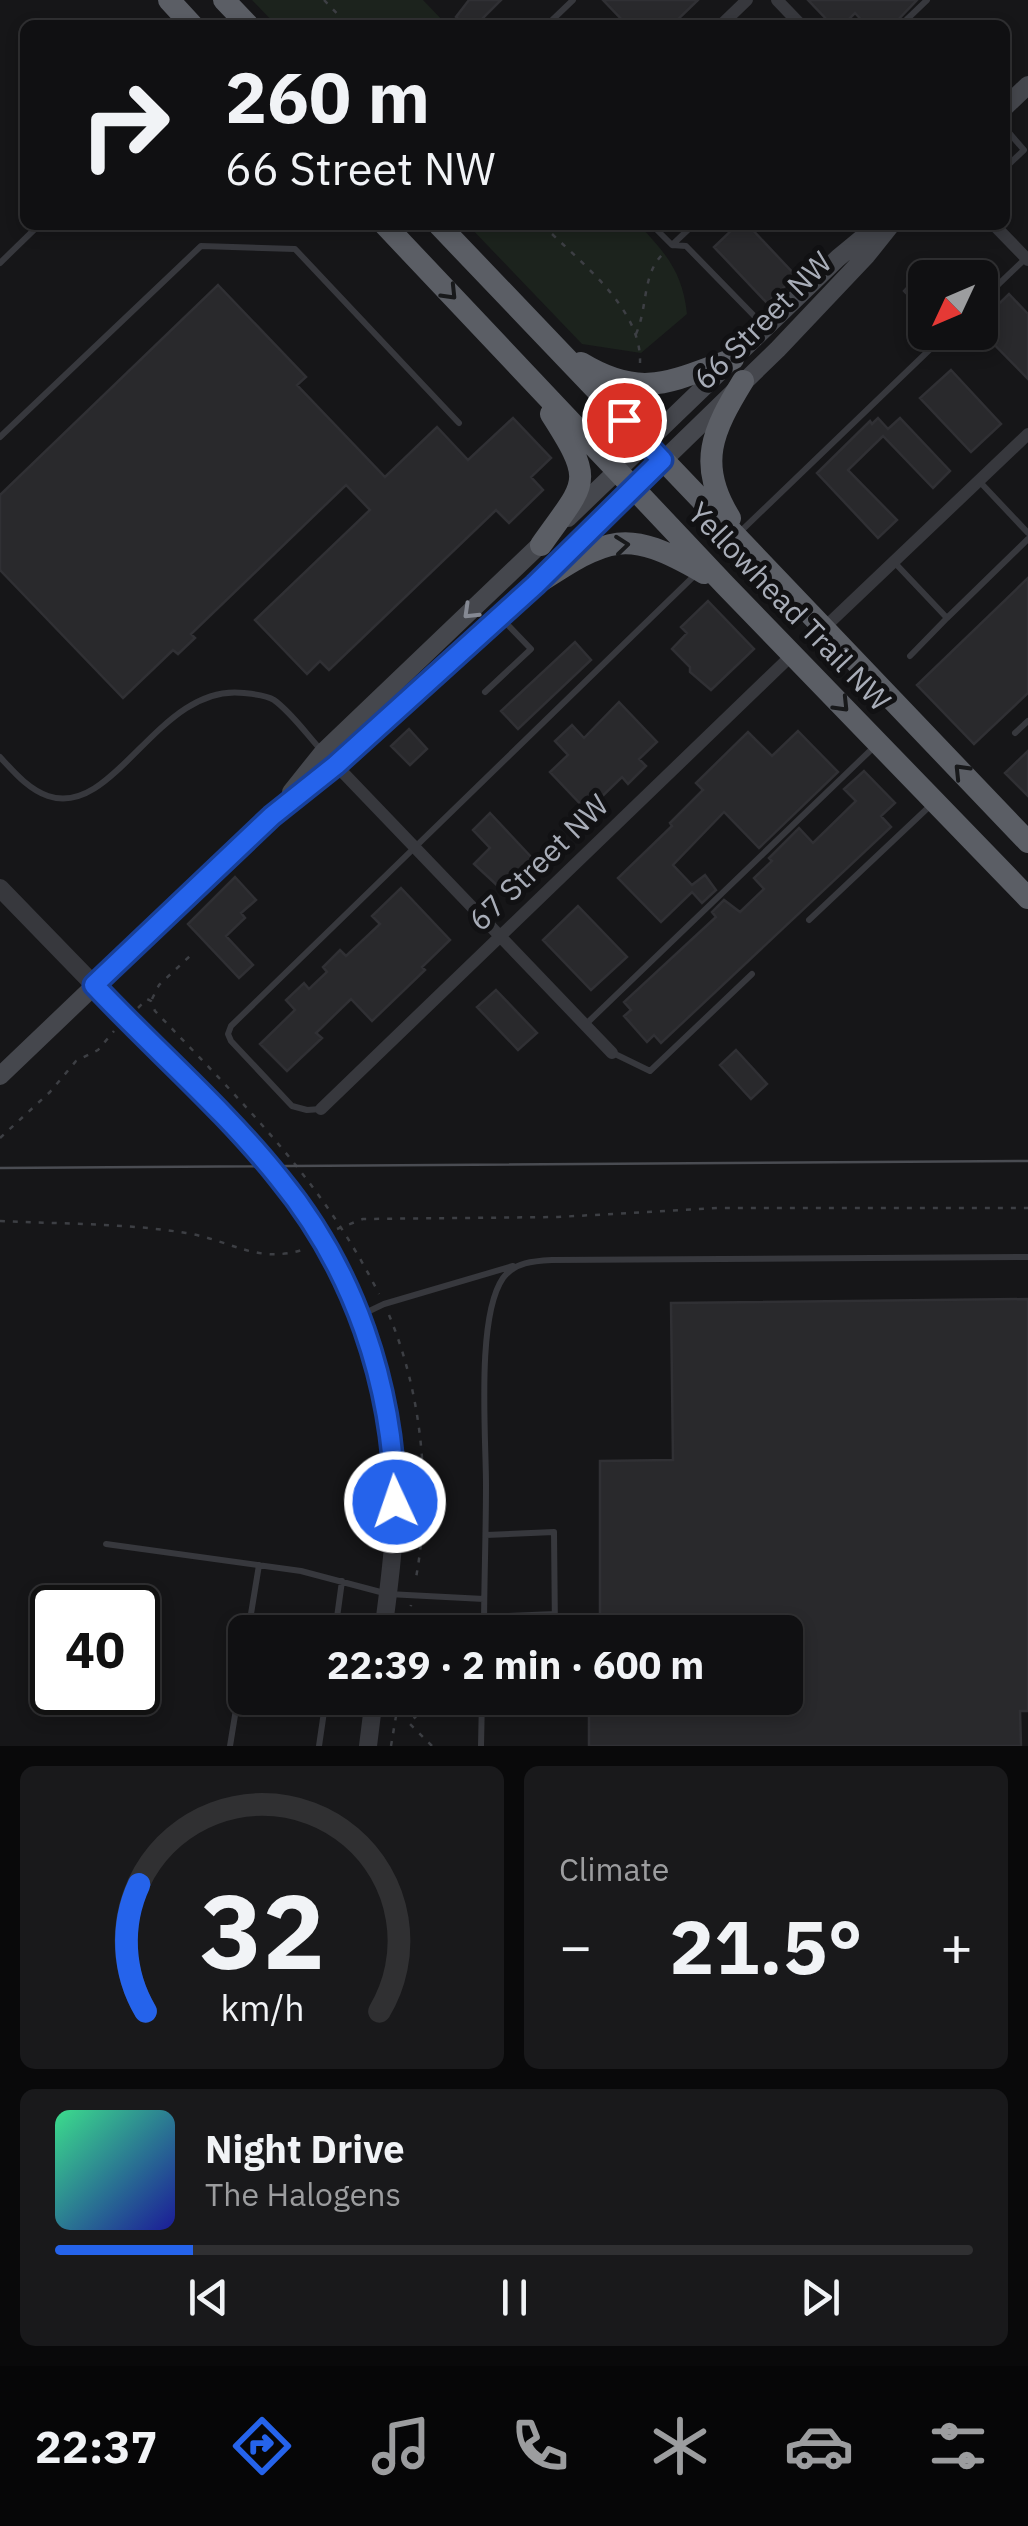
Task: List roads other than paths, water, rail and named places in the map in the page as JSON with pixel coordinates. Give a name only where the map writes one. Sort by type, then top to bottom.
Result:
[{"type":"highway","points":[[168,0],[187,20]]},
{"type":"highway","points":[[224,0],[243,20]]},
{"type":"highway","name":"Yellowhead Trail NW","points":[[390,230],[635,488],[703,568],[879,742],[1028,898]]},
{"type":"highway","name":"Yellowhead Trail NW","points":[[444,230],[1028,842]]},
{"type":"highway","points":[[557,348],[606,378],[640,385],[668,382],[733,359]]},
{"type":"highway","points":[[516,362],[571,446],[582,470],[579,491],[540,544]]},
{"type":"highway","points":[[738,534],[719,499],[711,450],[719,421],[744,381]]},
{"type":"highway","name":"Yellowhead Trail NW","points":[[535,585],[585,552],[612,544],[637,542],[663,549],[703,568]]},
{"type":"main road","name":"66 Street NW","points":[[330,758],[500,616],[635,488],[654,452],[733,359],[873,230]]},
{"type":"main road","name":"66 Street NW","points":[[0,1076],[272,816],[540,544],[618,470],[654,452],[744,381],[867,255],[886,230]]},
{"type":"street","points":[[726,20],[747,0]]},
{"type":"street","points":[[777,0],[796,20]]},
{"type":"street","points":[[999,230],[1027,258]]},
{"type":"street","points":[[824,628],[1028,434]]},
{"type":"street","name":"67 Street NW","points":[[321,1108],[792,654]]},
{"type":"street","points":[[330,758],[612,1053]]},
{"type":"street","points":[[0,888],[279,1178],[322,1238],[360,1316],[382,1386],[393,1450],[395,1502],[385,1615]]},
{"type":"street","points":[[368,1746],[372,1715]]},
{"type":"lane","points":[[552,20],[573,0]]},
{"type":"lane","points":[[906,20],[927,0]]},
{"type":"lane","points":[[1010,134],[1024,150],[1010,163]]},
{"type":"lane","points":[[0,263],[33,230]]},
{"type":"lane","points":[[657,230],[672,244],[686,246],[766,328]]},
{"type":"lane","points":[[672,244],[687,230]]},
{"type":"lane","points":[[0,437],[200,246],[294,249],[459,423]]},
{"type":"lane","points":[[998,285],[1027,258]]},
{"type":"lane","points":[[738,534],[929,350]]},
{"type":"lane","points":[[910,656],[1028,536],[979,481]]},
{"type":"lane","points":[[894,562],[947,618]]},
{"type":"lane","points":[[321,1108],[306,1110],[292,1106],[231,1042],[228,1034],[232,1026],[703,568]]},
{"type":"lane","points":[[485,692],[531,648],[500,616]]},
{"type":"lane","points":[[0,757],[36,790],[48,796],[75,798],[100,785],[183,708],[216,693],[232,692],[271,697],[330,758]]},
{"type":"lane","points":[[1015,733],[1028,721]]},
{"type":"lane","points":[[586,1025],[879,742]]},
{"type":"lane","points":[[809,920],[935,801]]},
{"type":"lane","points":[[612,1053],[650,1071],[752,974]]},
{"type":"lane","points":[[360,1316],[384,1304],[493,1270],[552,1260],[1028,1257]]},
{"type":"lane","points":[[484,1615],[484,1375],[488,1334],[501,1281],[512,1269],[524,1264]]},
{"type":"lane","points":[[485,1535],[554,1532],[555,1614],[531,1615]]},
{"type":"lane","points":[[106,1544],[301,1570],[388,1594],[484,1599]]},
{"type":"lane","points":[[251,1615],[260,1565]]},
{"type":"lane","points":[[337,1615],[342,1582]]},
{"type":"lane","points":[[230,1746],[235,1715]]},
{"type":"lane","points":[[319,1746],[324,1715]]},
{"type":"lane","points":[[481,1746],[482,1715]]},
{"type":"tram line","points":[[0,1168],[1028,1161]]}]
